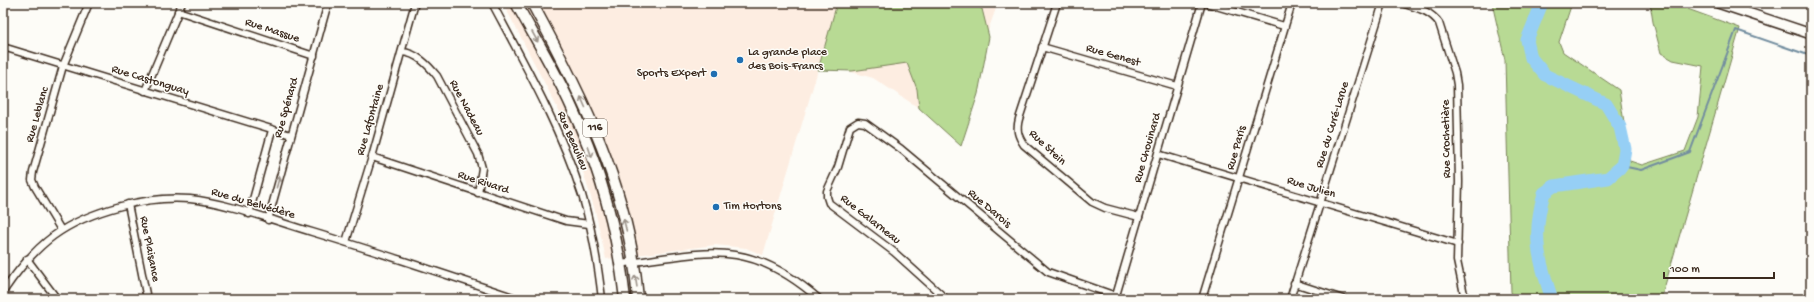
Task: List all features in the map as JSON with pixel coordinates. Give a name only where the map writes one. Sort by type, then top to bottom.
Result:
[{"type":"main road","name":"116","points":[[516,3],[558,80],[588,147],[608,208],[620,264],[625,299]]},
{"type":"main road","name":"116","points":[[532,3],[577,87],[593,124],[620,203],[633,263],[638,299]]},
{"type":"street","name":"Rue Leblanc","points":[[60,230],[32,180],[63,66],[89,3]]},
{"type":"street","points":[[145,91],[182,3]]},
{"type":"street","name":"Rue Spénard","points":[[268,220],[328,3]]},
{"type":"street","name":"Rue Lafontaine","points":[[346,242],[372,157],[415,3]]},
{"type":"street","name":"Rue Beaulieu","points":[[492,3],[528,69],[559,134],[582,196],[589,224],[602,299]]},
{"type":"street","name":"Rue Stein","points":[[1057,3],[1019,119],[1017,128],[1018,136],[1024,145],[1092,202],[1105,208],[1139,218]]},
{"type":"street","name":"Rue Chouinard","points":[[1115,298],[1202,3]]},
{"type":"street","points":[[1206,3],[1284,26]]},
{"type":"street","name":"Rue Paris","points":[[1202,299],[1292,3]]},
{"type":"street","name":"Rue du Curé-Larue","points":[[1290,299],[1383,3]]},
{"type":"street","name":"Rue Crochetière","points":[[1402,3],[1429,12],[1435,16],[1439,23],[1455,73],[1458,102],[1457,261],[1465,299]]},
{"type":"street","points":[[1718,3],[1811,34]]},
{"type":"street","name":"Rue Massue","points":[[178,11],[314,56]]},
{"type":"street","name":"Rue Castonguay","points":[[3,47],[291,135]]},
{"type":"street","name":"Rue Genest","points":[[1042,47],[1177,86]]},
{"type":"street","name":"Rue Nadeau","points":[[402,52],[416,57],[428,65],[437,76],[478,154],[482,168],[478,193]]},
{"type":"street","name":"Rue Darois","points":[[858,122],[865,123],[902,149],[1048,272],[1115,298]]},
{"type":"street","name":"Rue Galarneau","points":[[858,122],[850,127],[838,167],[827,191],[829,203],[894,252],[946,299]]},
{"type":"street","name":"Rue Spénard","points":[[250,214],[272,130]]},
{"type":"street","name":"Rue Julien","points":[[1158,154],[1458,244]]},
{"type":"street","name":"Rue Rivard","points":[[372,157],[566,221],[589,224]]},
{"type":"street","name":"Rue du Belvédère","points":[[3,292],[27,259],[60,230],[101,212],[128,204],[168,198],[191,199],[220,205],[346,242],[519,299]]},
{"type":"street","name":"Rue Plaisance","points":[[128,204],[147,299]]},
{"type":"street","points":[[620,264],[694,254],[735,254],[746,256],[782,272],[801,284],[819,299]]},
{"type":"street","points":[[27,259],[57,299]]},
{"type":"street","points":[[1294,283],[1343,299]]},
{"type":"shaded area","points":[[503,3],[998,3],[986,36],[961,146],[919,108],[873,78],[820,63],[763,255],[746,248],[715,245],[606,259],[595,210],[579,159],[558,109]]},
{"type":"green space","points":[[837,3],[973,3],[982,9],[989,37],[978,94],[961,146],[919,108],[917,89],[907,63],[852,71],[818,70]]},
{"type":"green space","points":[[1492,3],[1572,3],[1559,42],[1563,52],[1619,90],[1630,161],[1642,165],[1685,151],[1698,117],[1703,66],[1673,60],[1661,53],[1650,3],[1671,3],[1740,28],[1661,299],[1514,299],[1511,292],[1505,60]]},
{"type":"waterway","points":[[1542,3],[1527,40],[1531,58],[1545,75],[1606,104],[1620,127],[1625,149],[1622,166],[1608,178],[1554,186],[1544,193],[1538,222],[1538,247],[1543,271],[1552,299]]},
{"type":"waterway","points":[[1622,166],[1641,170],[1690,152],[1736,30],[1811,56]]},
{"type":"place","name":"La grande place des Bois-Francs","points":[[740,60]]},
{"type":"place","name":"Sports Expert","points":[[714,74]]},
{"type":"place","name":"Tim Hortons","points":[[716,207]]}]
